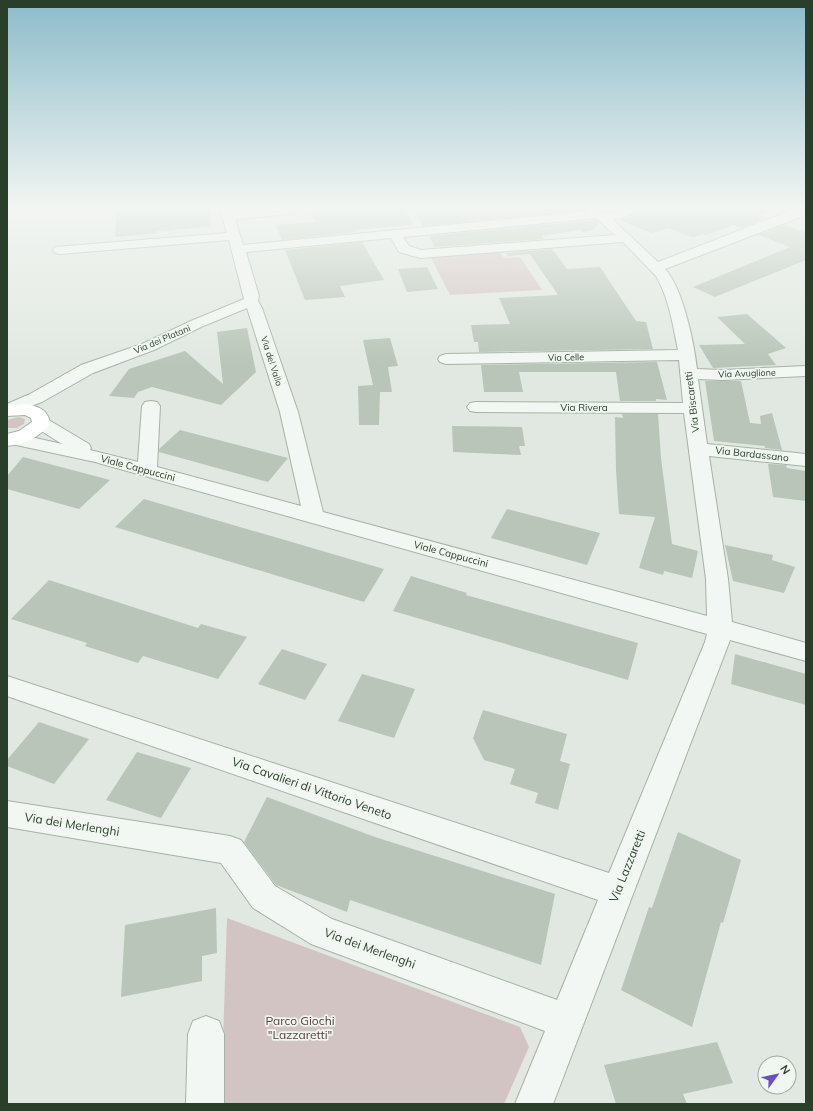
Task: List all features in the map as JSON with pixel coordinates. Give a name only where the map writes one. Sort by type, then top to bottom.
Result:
[{"type":"main road","points":[[7,410],[33,410],[40,419],[35,429],[26,435],[10,440]]},
{"type":"street","name":"Via del Vallo","points":[[242,261],[252,296],[251,301],[255,308],[289,412],[314,516]]},
{"type":"street","name":"Via Biscaretti","points":[[649,261],[662,274],[667,282],[679,318],[687,355],[692,408],[717,579],[720,628]]},
{"type":"street","points":[[656,268],[674,261]]},
{"type":"street","name":"Via dei Platani","points":[[7,410],[36,398],[87,369],[148,347],[196,324],[251,301]]},
{"type":"street","name":"Via Celle","points":[[446,359],[687,355]]},
{"type":"street","name":"Via Avuglione","points":[[688,374],[723,375],[806,371]]},
{"type":"street","name":"Via dei Platani","points":[[40,419],[52,397],[73,377]]},
{"type":"street","points":[[148,470],[151,406]]},
{"type":"street","name":"Via Rivera","points":[[476,407],[692,408]]},
{"type":"street","name":"Viale Cappuccini","points":[[40,419],[95,456]]},
{"type":"street","name":"Viale Cappuccini","points":[[10,440],[95,456],[148,470],[806,652]]},
{"type":"street","name":"Via Bardassano","points":[[698,449],[806,460]]},
{"type":"street","name":"Via Lazzaretti","points":[[534,1104],[617,891],[717,642],[720,628]]},
{"type":"street","name":"Via Cavalieri di Vittorio Veneto","points":[[7,686],[617,891]]},
{"type":"street","name":"Via dei Merlenghi","points":[[7,814],[230,850],[264,897],[323,932],[566,1021]]},
{"type":"street","points":[[205,1104],[206,1034]]},
{"type":"green space","points":[[432,261],[523,261],[542,290],[450,295]]},
{"type":"green space","points":[[19,417],[25,419],[24,424],[17,428],[7,428],[7,420]]},
{"type":"green space","name":"Parco Giochi \"Lazzaretti\"","points":[[227,918],[520,1027],[529,1047],[504,1104],[221,1104]]},
{"type":"building","points":[[289,261],[373,261],[384,280],[340,286],[345,297],[305,300]]},
{"type":"building","points":[[535,261],[561,261],[567,269],[600,267],[636,321],[646,322],[653,349],[479,352],[478,342],[474,342],[471,325],[510,324],[499,298],[558,295]]},
{"type":"building","points":[[756,261],[804,261],[715,297],[693,287]]},
{"type":"building","points":[[427,267],[438,289],[407,292],[398,269]]},
{"type":"building","points":[[747,314],[786,348],[768,354],[776,365],[713,368],[699,345],[745,344],[717,317]]},
{"type":"building","points":[[247,328],[256,372],[221,405],[152,387],[138,392],[134,398],[109,396],[129,369],[185,351],[223,384],[217,332]]},
{"type":"building","points":[[390,338],[398,366],[388,367],[392,392],[380,392],[379,425],[359,425],[358,386],[373,385],[363,340]]},
{"type":"building","points":[[657,362],[667,400],[656,399],[656,401],[620,401],[616,372],[519,372],[523,392],[484,392],[481,365]]},
{"type":"building","points":[[705,381],[741,381],[750,423],[761,424],[760,416],[772,413],[782,450],[765,448],[765,446],[714,441]]},
{"type":"building","points":[[622,414],[658,414],[661,458],[672,544],[698,551],[692,578],[664,571],[663,575],[639,568],[655,517],[619,514],[615,417],[623,418]]},
{"type":"building","points":[[452,426],[522,427],[525,446],[519,446],[521,455],[453,452]]},
{"type":"building","points":[[180,430],[288,458],[268,482],[159,452],[159,449]]},
{"type":"building","points":[[23,457],[110,480],[79,509],[7,489],[7,476]]},
{"type":"building","points":[[768,464],[786,465],[787,468],[806,471],[806,501],[773,497]]},
{"type":"building","points":[[144,499],[384,569],[364,602],[115,527]]},
{"type":"building","points":[[507,509],[600,533],[587,565],[491,538]]},
{"type":"building","points":[[725,545],[773,555],[772,560],[795,567],[784,593],[733,581]]},
{"type":"building","points":[[411,576],[467,593],[466,595],[638,643],[628,680],[393,611]]},
{"type":"building","points":[[49,580],[198,628],[201,624],[247,637],[218,679],[143,656],[138,663],[85,646],[87,643],[11,619]]},
{"type":"building","points":[[282,649],[327,664],[305,700],[258,684]]},
{"type":"building","points":[[735,654],[806,674],[806,705],[731,684]]},
{"type":"building","points":[[362,674],[415,689],[394,738],[338,721]]},
{"type":"building","points":[[483,710],[567,734],[560,761],[570,764],[558,810],[535,803],[538,793],[510,784],[515,769],[484,760],[473,738]]},
{"type":"building","points":[[39,722],[89,739],[54,784],[7,766],[7,760]]},
{"type":"building","points":[[137,752],[191,768],[161,818],[106,800]]},
{"type":"building","points":[[267,797],[375,837],[555,894],[541,965],[350,900],[347,912],[276,885],[244,842]]},
{"type":"building","points":[[678,832],[741,860],[723,923],[721,922],[692,1027],[621,990],[649,907],[652,908]]},
{"type":"building","points":[[216,908],[217,953],[202,956],[202,981],[121,997],[125,925]]},
{"type":"building","points":[[717,1042],[733,1083],[683,1094],[687,1104],[616,1104],[604,1065]]}]
